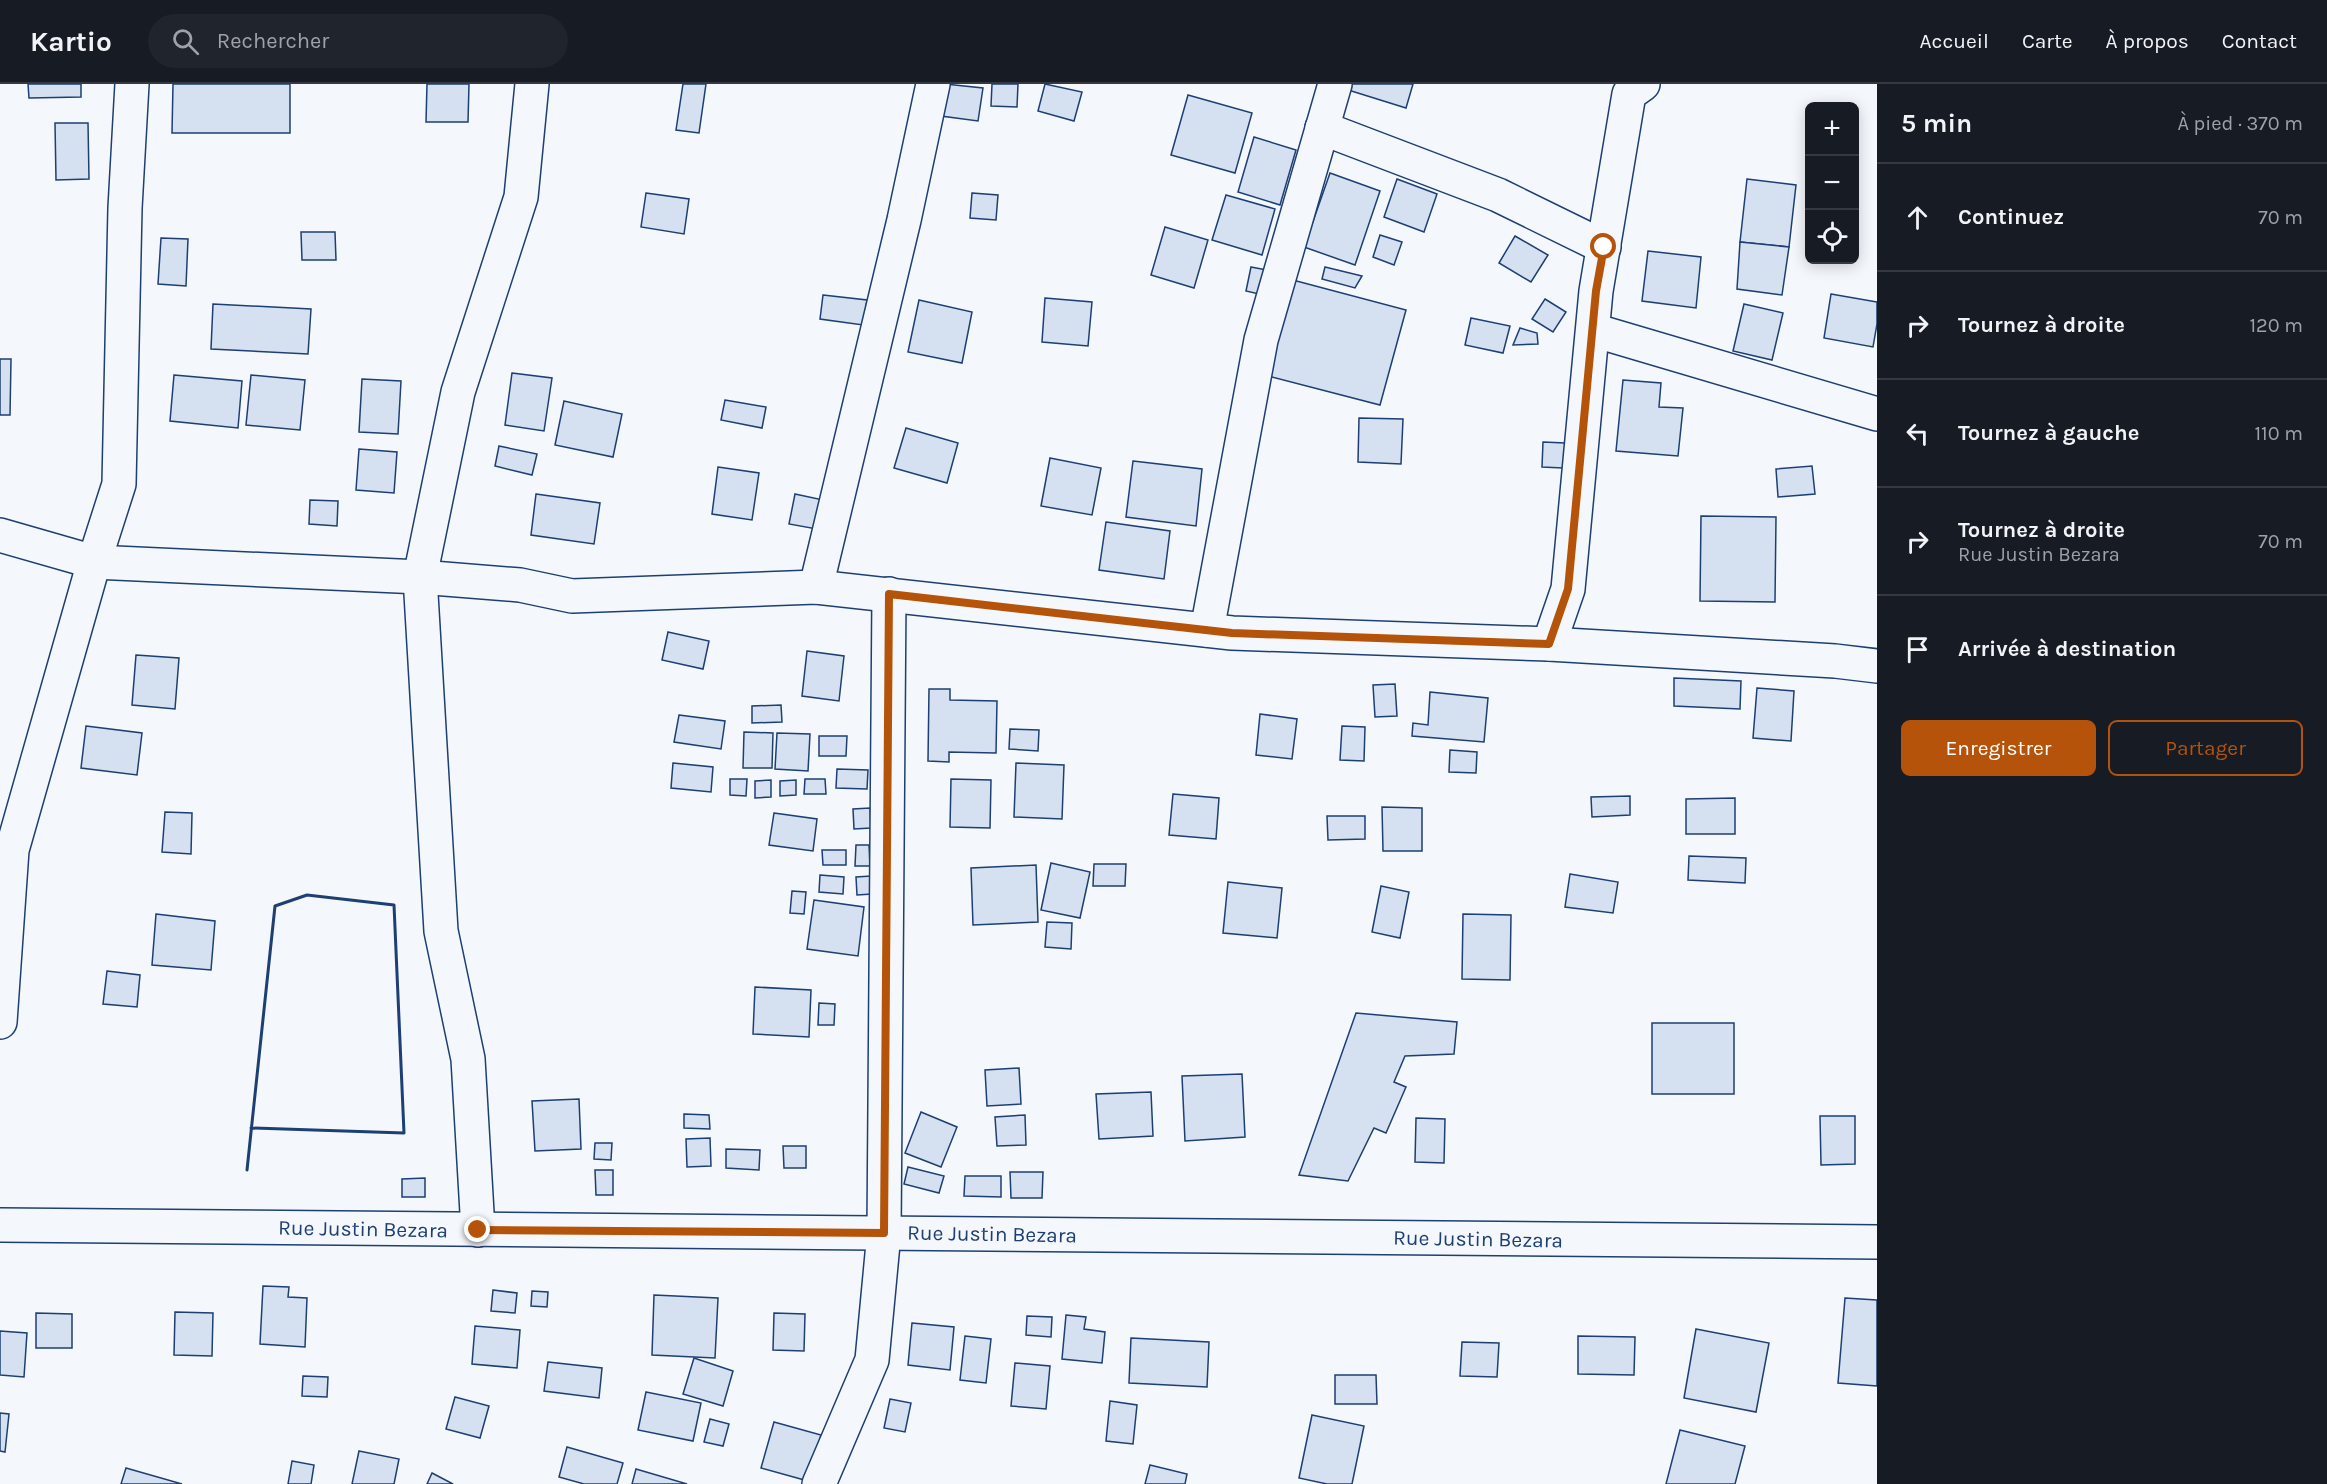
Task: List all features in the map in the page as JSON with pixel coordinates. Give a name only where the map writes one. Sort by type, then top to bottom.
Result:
[{"type":"street","points":[[0,1022],[6,860],[12,850],[94,562],[119,484],[125,208],[132,84]]},
{"type":"street","points":[[478,1230],[468,1059],[441,931],[420,577],[458,392],[521,197],[532,84]]},
{"type":"street","points":[[816,586],[904,220],[933,84]]},
{"type":"street","points":[[1208,630],[1261,340],[1335,84]]},
{"type":"street","points":[[1549,644],[1568,589],[1596,291],[1629,94],[1643,84]]},
{"type":"street","points":[[1322,128],[1498,195],[1604,247]]},
{"type":"street","points":[[1593,330],[1877,414]]},
{"type":"street","points":[[0,535],[94,562],[420,577],[520,585],[572,596],[816,586],[1232,633],[1549,644],[1835,661],[1877,666]]},
{"type":"street","points":[[819,1484],[872,1360],[884,1233],[889,594]]},
{"type":"street","name":"Rue Justin Bezara","points":[[0,1225],[1877,1242]]},
{"type":"building","points":[[28,84],[81,84],[81,97],[29,98]]},
{"type":"building","points":[[173,84],[290,84],[290,133],[172,133]]},
{"type":"building","points":[[427,84],[469,84],[468,122],[426,122]]},
{"type":"building","points":[[683,84],[706,84],[699,133],[676,130]]},
{"type":"building","points":[[945,84],[983,88],[978,121],[941,116]]},
{"type":"building","points":[[992,84],[1018,84],[1017,107],[991,106]]},
{"type":"building","points":[[1045,84],[1082,92],[1074,121],[1038,111]]},
{"type":"building","points":[[1347,84],[1413,84],[1406,108],[1345,89]]},
{"type":"building","points":[[1188,95],[1252,113],[1235,173],[1171,155]]},
{"type":"building","points":[[55,123],[88,123],[89,179],[56,180]]},
{"type":"building","points":[[1254,137],[1296,150],[1280,205],[1238,192]]},
{"type":"building","points":[[1330,173],[1380,191],[1355,265],[1304,247]]},
{"type":"building","points":[[1397,179],[1437,194],[1424,232],[1384,217]]},
{"type":"building","points":[[1747,179],[1796,185],[1789,247],[1740,242]]},
{"type":"building","points":[[646,193],[689,199],[684,234],[641,227]]},
{"type":"building","points":[[972,193],[998,195],[996,220],[970,218]]},
{"type":"building","points":[[1226,195],[1275,209],[1262,255],[1212,240]]},
{"type":"building","points":[[1165,227],[1208,240],[1194,288],[1151,275]]},
{"type":"building","points":[[301,232],[335,232],[336,260],[302,260]]},
{"type":"building","points":[[1380,235],[1402,242],[1394,265],[1373,257]]},
{"type":"building","points":[[1515,236],[1548,255],[1531,282],[1499,263]]},
{"type":"building","points":[[161,238],[188,239],[186,286],[158,284]]},
{"type":"building","points":[[1740,242],[1789,247],[1782,295],[1737,289]]},
{"type":"building","points":[[1648,251],[1701,257],[1696,308],[1642,301]]},
{"type":"building","points":[[1251,267],[1277,272],[1272,297],[1246,291]]},
{"type":"building","points":[[1325,267],[1362,276],[1355,288],[1322,279]]},
{"type":"building","points":[[1289,279],[1406,310],[1380,405],[1264,375]]},
{"type":"building","points":[[1831,294],[1877,302],[1877,324],[1873,347],[1824,338]]},
{"type":"building","points":[[823,295],[867,300],[863,325],[820,319]]},
{"type":"building","points":[[1045,298],[1092,302],[1088,346],[1042,342]]},
{"type":"building","points":[[1545,299],[1566,312],[1553,332],[1532,319]]},
{"type":"building","points":[[919,300],[972,312],[962,363],[908,352]]},
{"type":"building","points":[[213,304],[311,309],[308,354],[211,349]]},
{"type":"building","points":[[1744,304],[1783,313],[1772,360],[1733,351]]},
{"type":"building","points":[[1471,318],[1510,326],[1503,353],[1465,345]]},
{"type":"building","points":[[1520,328],[1537,333],[1538,344],[1513,345]]},
{"type":"building","points":[[0,359],[11,359],[10,415],[0,415]]},
{"type":"building","points":[[512,373],[552,378],[544,431],[505,425]]},
{"type":"building","points":[[174,375],[242,381],[238,428],[170,421]]},
{"type":"building","points":[[251,375],[305,380],[300,430],[246,425]]},
{"type":"building","points":[[362,379],[401,381],[398,434],[359,432]]},
{"type":"building","points":[[1623,380],[1661,383],[1659,407],[1683,408],[1678,456],[1616,451]]},
{"type":"building","points":[[725,400],[766,407],[762,428],[721,420]]},
{"type":"building","points":[[564,401],[622,414],[613,457],[555,445]]},
{"type":"building","points":[[1359,418],[1403,419],[1401,464],[1358,462]]},
{"type":"building","points":[[906,428],[958,443],[947,483],[894,468]]},
{"type":"building","points":[[1543,442],[1565,443],[1563,468],[1542,467]]},
{"type":"building","points":[[499,446],[537,454],[532,475],[495,466]]},
{"type":"building","points":[[359,449],[397,452],[394,493],[356,490]]},
{"type":"building","points":[[1050,458],[1101,468],[1092,515],[1041,506]]},
{"type":"building","points":[[1133,461],[1202,469],[1196,526],[1126,517]]},
{"type":"building","points":[[1812,466],[1815,494],[1778,497],[1776,469]]},
{"type":"building","points":[[718,467],[759,473],[752,520],[712,514]]},
{"type":"building","points":[[536,494],[600,503],[594,544],[531,535]]},
{"type":"building","points":[[795,494],[828,501],[822,530],[789,524]]},
{"type":"building","points":[[310,500],[338,501],[337,526],[309,524]]},
{"type":"building","points":[[1701,516],[1776,517],[1775,602],[1700,601]]},
{"type":"building","points":[[1106,522],[1170,531],[1164,579],[1099,570]]},
{"type":"building","points":[[668,632],[709,641],[703,669],[662,660]]},
{"type":"building","points":[[807,651],[844,656],[839,701],[802,696]]},
{"type":"building","points":[[136,655],[179,658],[175,709],[132,705]]},
{"type":"building","points":[[1674,678],[1741,681],[1740,709],[1674,706]]},
{"type":"building","points":[[1395,684],[1397,716],[1375,717],[1373,685]]},
{"type":"building","points":[[1757,688],[1794,691],[1791,741],[1753,738]]},
{"type":"building","points":[[929,689],[950,689],[950,700],[997,701],[996,753],[949,752],[949,762],[928,761]]},
{"type":"building","points":[[1430,692],[1488,698],[1484,742],[1412,736],[1413,723],[1428,725]]},
{"type":"building","points":[[781,705],[782,722],[752,723],[752,706]]},
{"type":"building","points":[[1260,714],[1297,719],[1292,759],[1256,755]]},
{"type":"building","points":[[679,715],[725,721],[721,749],[674,742]]},
{"type":"building","points":[[86,726],[142,733],[137,775],[81,768]]},
{"type":"building","points":[[1342,726],[1365,727],[1364,761],[1340,760]]},
{"type":"building","points":[[1010,729],[1039,730],[1038,751],[1009,749]]},
{"type":"building","points":[[744,732],[773,733],[772,768],[743,768]]},
{"type":"building","points":[[777,733],[810,734],[808,771],[775,769]]},
{"type":"building","points":[[819,736],[847,736],[846,756],[819,756]]},
{"type":"building","points":[[1450,750],[1477,752],[1476,773],[1449,772]]},
{"type":"building","points":[[673,763],[713,767],[711,792],[671,788]]},
{"type":"building","points":[[1016,763],[1064,765],[1062,819],[1014,817]]},
{"type":"building","points":[[837,769],[868,770],[867,789],[836,788]]},
{"type":"building","points":[[730,779],[747,779],[746,796],[730,795]]},
{"type":"building","points":[[805,779],[825,779],[826,794],[804,794]]},
{"type":"building","points":[[951,779],[991,780],[990,828],[950,827]]},
{"type":"building","points":[[771,780],[771,797],[755,798],[755,781]]},
{"type":"building","points":[[796,780],[796,795],[780,796],[780,781]]},
{"type":"building","points":[[1173,794],[1219,798],[1216,839],[1169,835]]},
{"type":"building","points":[[1630,796],[1630,815],[1592,817],[1591,797]]},
{"type":"building","points":[[1735,798],[1735,834],[1686,834],[1686,799]]},
{"type":"building","points":[[1382,807],[1422,808],[1422,851],[1383,851]]},
{"type":"building","points":[[870,808],[871,828],[854,829],[853,809]]},
{"type":"building","points":[[165,812],[192,813],[191,854],[162,852]]},
{"type":"building","points":[[774,813],[817,819],[813,851],[769,845]]},
{"type":"building","points":[[1327,816],[1365,816],[1365,839],[1328,840]]},
{"type":"building","points":[[856,845],[869,845],[870,866],[855,866]]},
{"type":"building","points":[[822,850],[846,850],[846,865],[823,865]]},
{"type":"building","points":[[1689,856],[1746,858],[1745,883],[1688,880]]},
{"type":"building","points":[[1051,863],[1090,872],[1080,918],[1041,910]]},
{"type":"building","points":[[1094,864],[1126,864],[1125,886],[1093,886]]},
{"type":"building","points":[[1036,865],[1038,922],[973,925],[971,868]]},
{"type":"building","points":[[1570,874],[1618,882],[1613,913],[1565,907]]},
{"type":"building","points":[[820,875],[844,877],[843,894],[819,892]]},
{"type":"building","points":[[871,876],[872,894],[857,895],[856,877]]},
{"type":"building","points":[[1228,882],[1282,888],[1277,938],[1223,933]]},
{"type":"building","points":[[1381,886],[1409,892],[1400,938],[1372,932]]},
{"type":"building","points":[[792,891],[806,892],[804,914],[790,913]]},
{"type":"building","points":[[814,900],[864,907],[858,956],[807,949]]},
{"type":"building","points":[[156,914],[215,921],[211,970],[152,965]]},
{"type":"building","points":[[1463,914],[1511,915],[1510,980],[1462,979]]},
{"type":"building","points":[[1047,922],[1072,923],[1071,949],[1045,947]]},
{"type":"building","points":[[107,971],[140,975],[137,1007],[103,1004]]},
{"type":"building","points":[[755,987],[811,990],[809,1037],[753,1034]]},
{"type":"building","points":[[819,1003],[835,1004],[834,1025],[818,1025]]},
{"type":"building","points":[[1356,1013],[1457,1022],[1454,1054],[1405,1056],[1394,1082],[1406,1087],[1386,1133],[1374,1128],[1348,1181],[1299,1175]]},
{"type":"building","points":[[1652,1023],[1734,1023],[1734,1094],[1652,1094]]},
{"type":"building","points":[[1019,1068],[1021,1104],[987,1106],[985,1070]]},
{"type":"building","points":[[1242,1074],[1245,1137],[1185,1141],[1182,1076]]},
{"type":"building","points":[[1151,1092],[1153,1136],[1099,1139],[1096,1094]]},
{"type":"building","points":[[579,1099],[581,1149],[535,1151],[532,1101]]},
{"type":"building","points":[[921,1112],[957,1127],[941,1167],[905,1153]]},
{"type":"building","points":[[684,1114],[709,1115],[710,1129],[684,1128]]},
{"type":"building","points":[[1025,1115],[1026,1145],[997,1146],[995,1117]]},
{"type":"building","points":[[1820,1116],[1855,1116],[1855,1164],[1821,1165]]},
{"type":"building","points":[[1416,1118],[1445,1119],[1444,1163],[1415,1162]]},
{"type":"building","points":[[710,1138],[711,1166],[687,1167],[686,1139]]},
{"type":"building","points":[[595,1143],[612,1143],[611,1160],[594,1159]]},
{"type":"building","points":[[783,1146],[806,1146],[806,1168],[784,1168]]},
{"type":"building","points":[[726,1149],[760,1150],[759,1170],[726,1168]]},
{"type":"building","points":[[908,1167],[944,1176],[939,1193],[904,1184]]},
{"type":"building","points":[[595,1170],[613,1170],[613,1195],[596,1195]]},
{"type":"building","points":[[1010,1172],[1043,1172],[1042,1198],[1011,1198]]},
{"type":"building","points":[[965,1176],[1001,1176],[1001,1197],[964,1196]]},
{"type":"building","points":[[425,1178],[425,1197],[402,1197],[402,1179]]},
{"type":"building","points":[[263,1286],[289,1287],[288,1297],[307,1298],[305,1347],[260,1344]]},
{"type":"building","points":[[493,1290],[517,1293],[515,1313],[491,1311]]},
{"type":"building","points":[[532,1291],[548,1292],[547,1307],[531,1306]]},
{"type":"building","points":[[654,1295],[718,1298],[715,1358],[652,1355]]},
{"type":"building","points":[[1845,1298],[1877,1300],[1877,1386],[1838,1383]]},
{"type":"building","points":[[175,1312],[213,1313],[212,1356],[174,1355]]},
{"type":"building","points":[[36,1313],[72,1314],[72,1348],[36,1348]]},
{"type":"building","points":[[774,1313],[805,1314],[804,1351],[773,1350]]},
{"type":"building","points":[[1066,1315],[1086,1317],[1084,1329],[1105,1332],[1102,1363],[1062,1359]]},
{"type":"building","points":[[1027,1316],[1052,1317],[1051,1337],[1026,1335]]},
{"type":"building","points":[[912,1323],[954,1327],[950,1370],[908,1365]]},
{"type":"building","points":[[475,1326],[520,1330],[517,1368],[472,1364]]},
{"type":"building","points":[[1696,1329],[1769,1343],[1756,1412],[1684,1398]]},
{"type":"building","points":[[0,1331],[27,1333],[24,1377],[0,1375]]},
{"type":"building","points":[[965,1336],[991,1339],[986,1383],[960,1380]]},
{"type":"building","points":[[1578,1336],[1635,1337],[1634,1375],[1578,1374]]},
{"type":"building","points":[[1131,1338],[1209,1342],[1207,1387],[1129,1383]]},
{"type":"building","points":[[1462,1342],[1499,1343],[1497,1377],[1460,1376]]},
{"type":"building","points":[[694,1358],[733,1371],[723,1406],[683,1394]]},
{"type":"building","points":[[548,1362],[602,1368],[599,1398],[544,1391]]},
{"type":"building","points":[[1015,1363],[1050,1366],[1046,1409],[1011,1406]]},
{"type":"building","points":[[1335,1375],[1376,1375],[1377,1404],[1335,1404]]},
{"type":"building","points":[[303,1376],[328,1377],[327,1397],[302,1396]]},
{"type":"building","points":[[646,1392],[701,1403],[693,1441],[638,1430]]},
{"type":"building","points":[[455,1397],[489,1406],[480,1438],[446,1429]]},
{"type":"building","points":[[890,1399],[911,1403],[905,1432],[884,1428]]},
{"type":"building","points":[[1110,1401],[1137,1405],[1133,1444],[1106,1441]]},
{"type":"building","points":[[0,1413],[9,1414],[5,1452],[0,1451]]},
{"type":"building","points":[[1312,1415],[1364,1426],[1352,1484],[1327,1484],[1299,1478]]},
{"type":"building","points":[[710,1419],[729,1424],[723,1446],[704,1442]]},
{"type":"building","points":[[774,1422],[821,1435],[808,1481],[761,1468]]},
{"type":"building","points":[[1680,1430],[1745,1446],[1735,1484],[1666,1484]]},
{"type":"building","points":[[567,1447],[623,1463],[617,1484],[584,1484],[559,1477]]},
{"type":"building","points":[[359,1451],[399,1459],[394,1484],[352,1484]]},
{"type":"building","points":[[292,1461],[314,1465],[311,1484],[288,1484]]},
{"type":"building","points":[[1150,1465],[1187,1474],[1185,1484],[1145,1484]]},
{"type":"building","points":[[126,1468],[182,1484],[121,1484]]},
{"type":"building","points":[[636,1469],[687,1484],[632,1484]]},
{"type":"building","points":[[432,1473],[453,1484],[427,1484]]},
{"type":"wall","points":[[247,1170],[275,906],[307,895],[394,905],[404,1133],[251,1128]]},
{"type":"route","points":[[478,1230],[884,1233],[889,594],[1232,633],[1549,644],[1568,589],[1596,291],[1604,247]]}]
